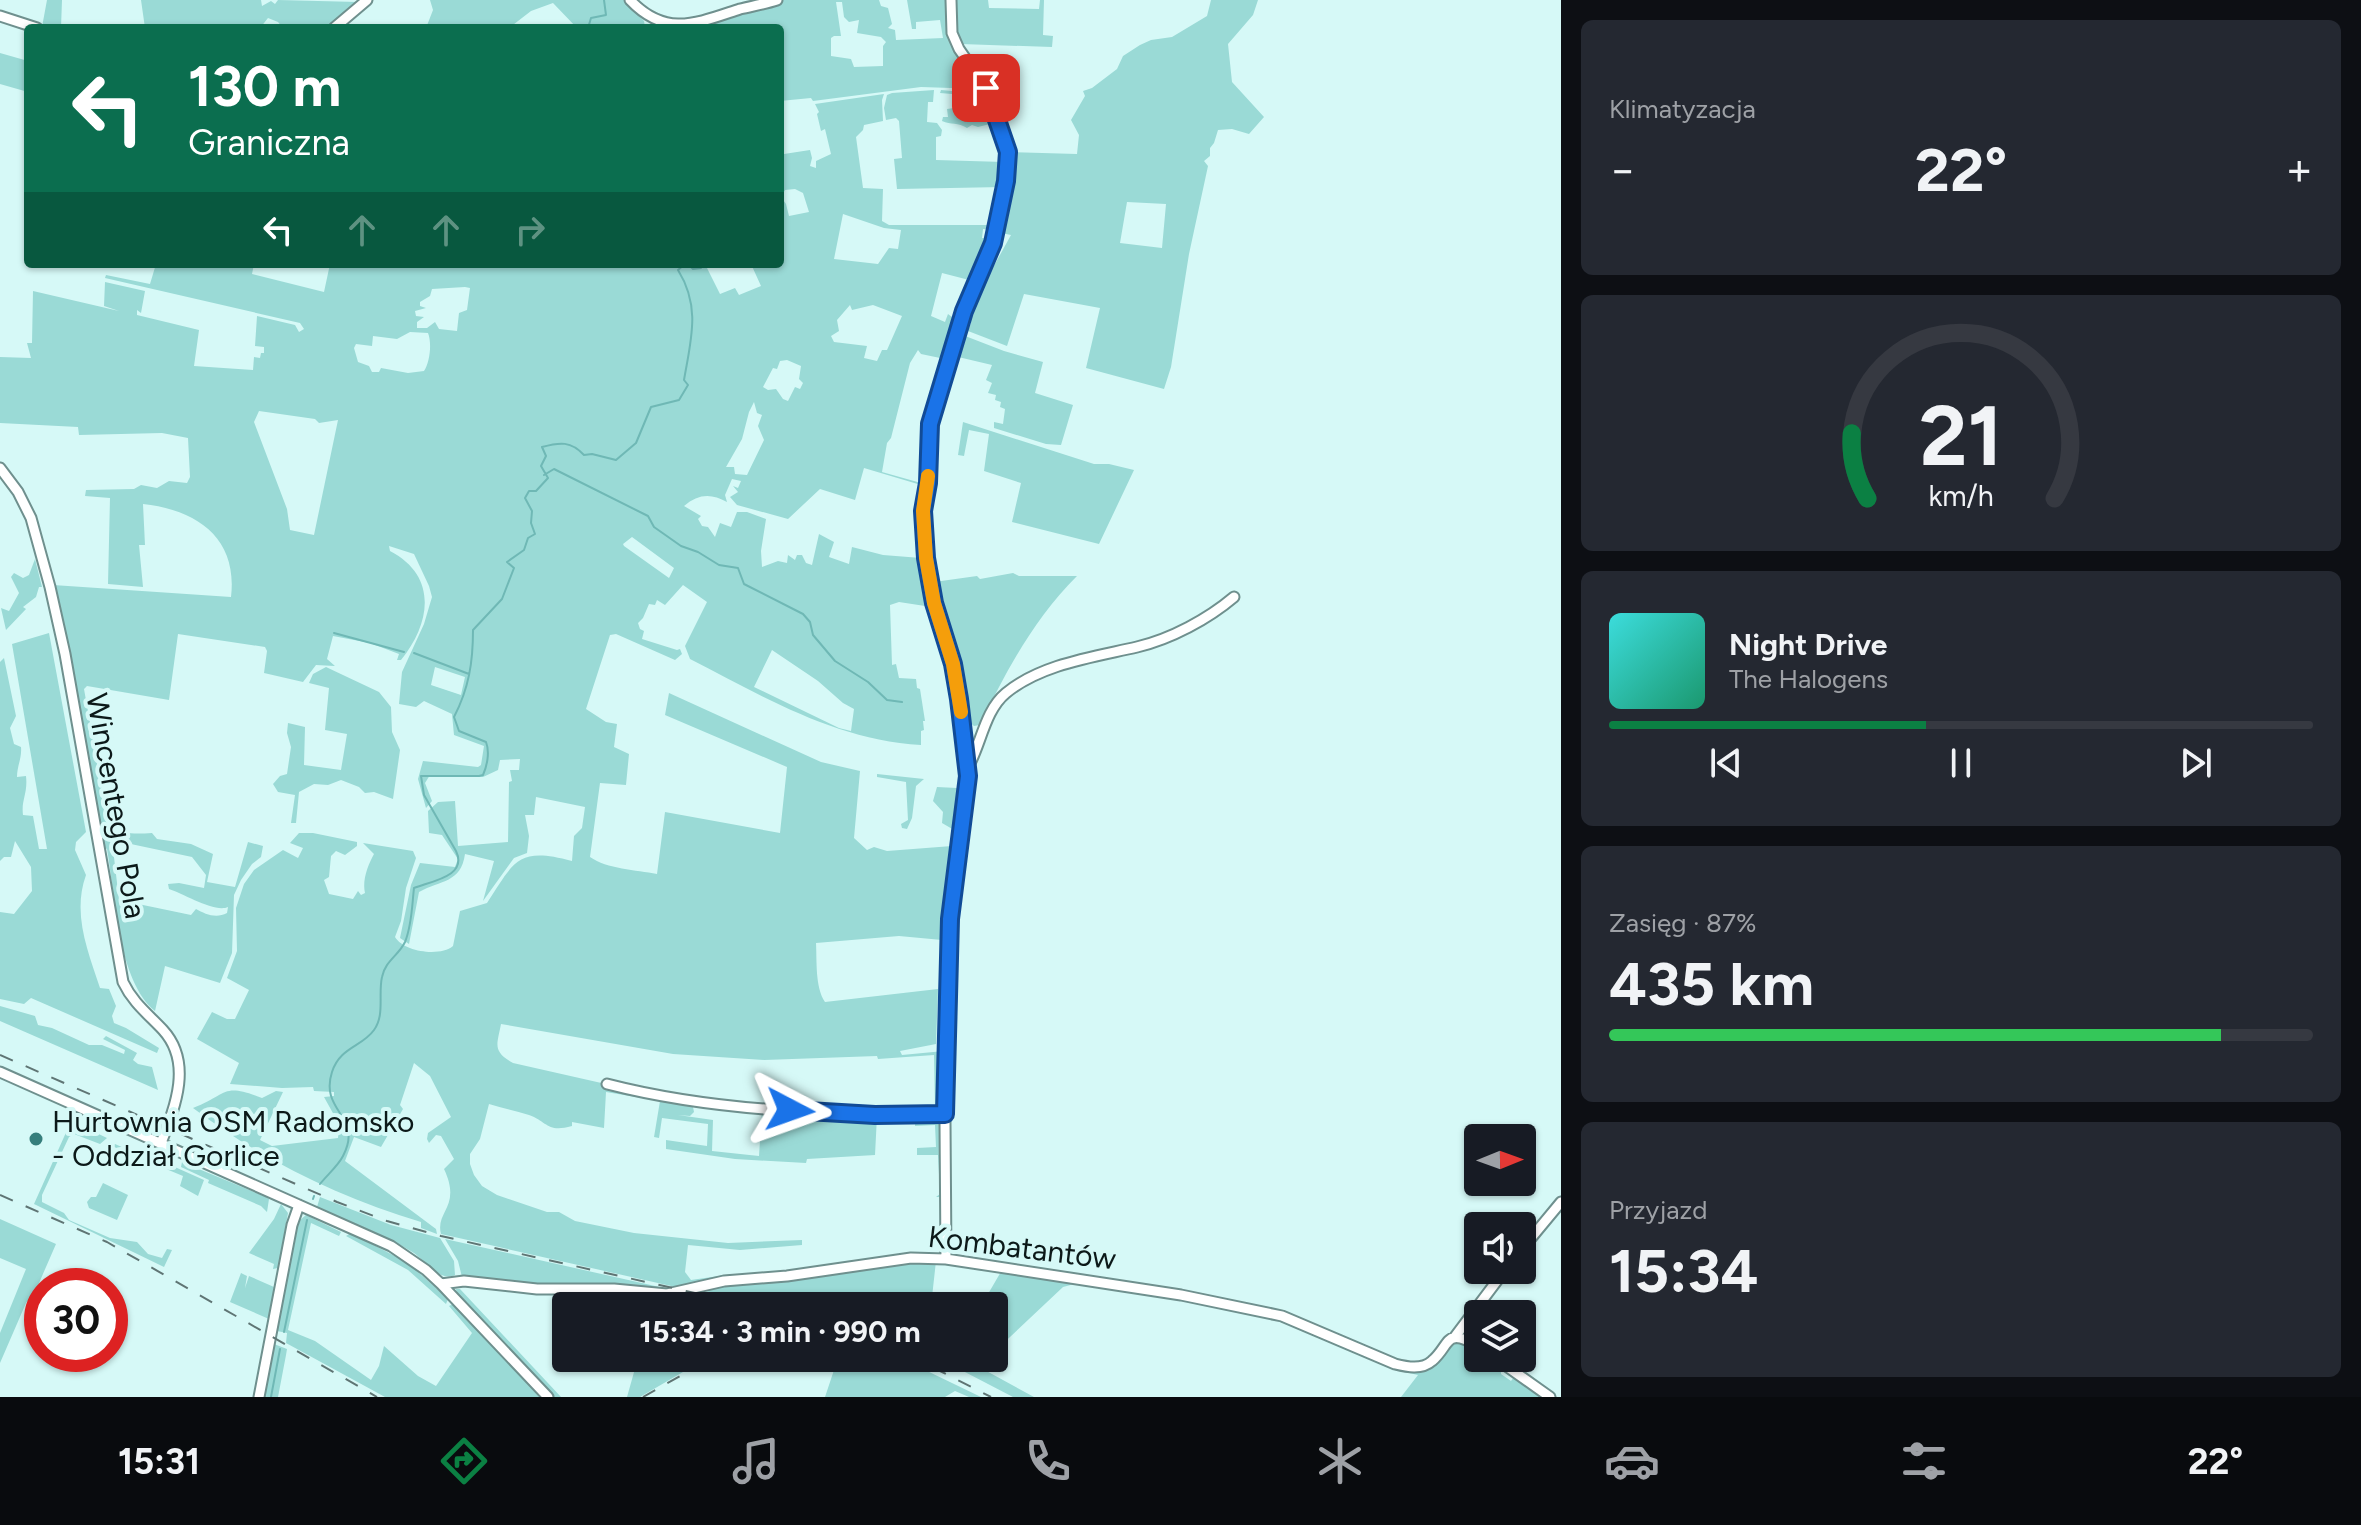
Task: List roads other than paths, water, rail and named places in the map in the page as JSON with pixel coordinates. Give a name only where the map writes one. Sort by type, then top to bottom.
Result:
[{"type":"street","points":[[339,24],[367,0]]},
{"type":"street","points":[[630,0],[639,10],[660,22],[673,24]]},
{"type":"street","points":[[686,24],[712,20],[777,0]]},
{"type":"street","points":[[946,1259],[945,1114],[950,919],[965,813],[967,769],[953,664],[934,603],[926,558],[923,511],[928,483],[930,424],[964,311],[993,243],[1006,181],[1008,152],[986,89],[952,33],[951,0]]},
{"type":"street","points":[[0,16],[25,24]]},
{"type":"street","name":"Wincentego Pola","points":[[0,468],[18,492],[31,518],[49,582],[65,654],[123,982],[136,1005],[171,1041],[179,1063],[176,1098],[161,1143]]},
{"type":"street","points":[[967,769],[985,725],[1003,695],[1023,682],[1072,661],[1159,641],[1195,623],[1234,597]]},
{"type":"street","points":[[0,1072],[391,1246],[441,1284],[548,1397]]},
{"type":"street","points":[[607,1084],[732,1106],[875,1115],[945,1114]]},
{"type":"street","points":[[1536,1232],[1561,1202]]},
{"type":"street","points":[[259,1397],[292,1225],[299,1205]]},
{"type":"street","name":"Kombatantów","points":[[441,1284],[464,1281],[537,1289],[614,1289],[667,1294],[724,1281],[787,1276],[911,1258],[946,1259],[1181,1295],[1282,1316],[1408,1367],[1422,1366],[1432,1361],[1444,1344],[1454,1338],[1494,1284]]},
{"type":"street","points":[[1454,1338],[1464,1339]]},
{"type":"street","points":[[1515,1372],[1550,1397]]},
{"type":"waterway","points":[[589,24],[591,18],[606,15],[604,0]]},
{"type":"waterway","points":[[320,1184],[341,1160],[348,1143],[345,1122],[331,1096],[332,1072],[340,1057],[369,1036],[377,1024],[382,977],[405,942],[414,888],[446,876],[457,866],[456,851],[424,795],[421,776],[483,775],[488,754],[486,742],[459,731],[454,717],[469,675],[473,630],[502,599],[514,568],[507,562],[524,550],[528,538],[535,534],[531,523],[532,511],[525,498],[529,491],[536,491],[548,478],[541,466],[546,456],[542,447],[565,444],[584,455],[616,460],[636,443],[651,407],[679,400],[688,385],[684,380],[692,324],[690,297],[678,270],[680,268]]},
{"type":"waterway","points":[[692,268],[701,268]]},
{"type":"waterway","points":[[544,475],[554,469],[648,516],[654,527],[681,546],[719,565],[738,568],[744,584],[803,614],[810,622],[813,635],[835,661],[868,682],[887,700],[902,702]]},
{"type":"waterway","points":[[334,633],[404,652]]},
{"type":"waterway","points":[[414,653],[469,674]]},
{"type":"waterway","points":[[284,1332],[307,1220]]},
{"type":"waterway","points":[[271,1397],[280,1349]]},
{"type":"railway","points":[[0,1055],[387,1221],[691,1292]]},
{"type":"railway","points":[[0,1195],[107,1242],[377,1397]]},
{"type":"railway","points":[[643,1397],[690,1372]]},
{"type":"railway","points":[[942,1372],[991,1397]]},
{"type":"place","name":"Hurtownia OSM Radomsko - Oddział Gorlice","points":[[36,1139]]}]
